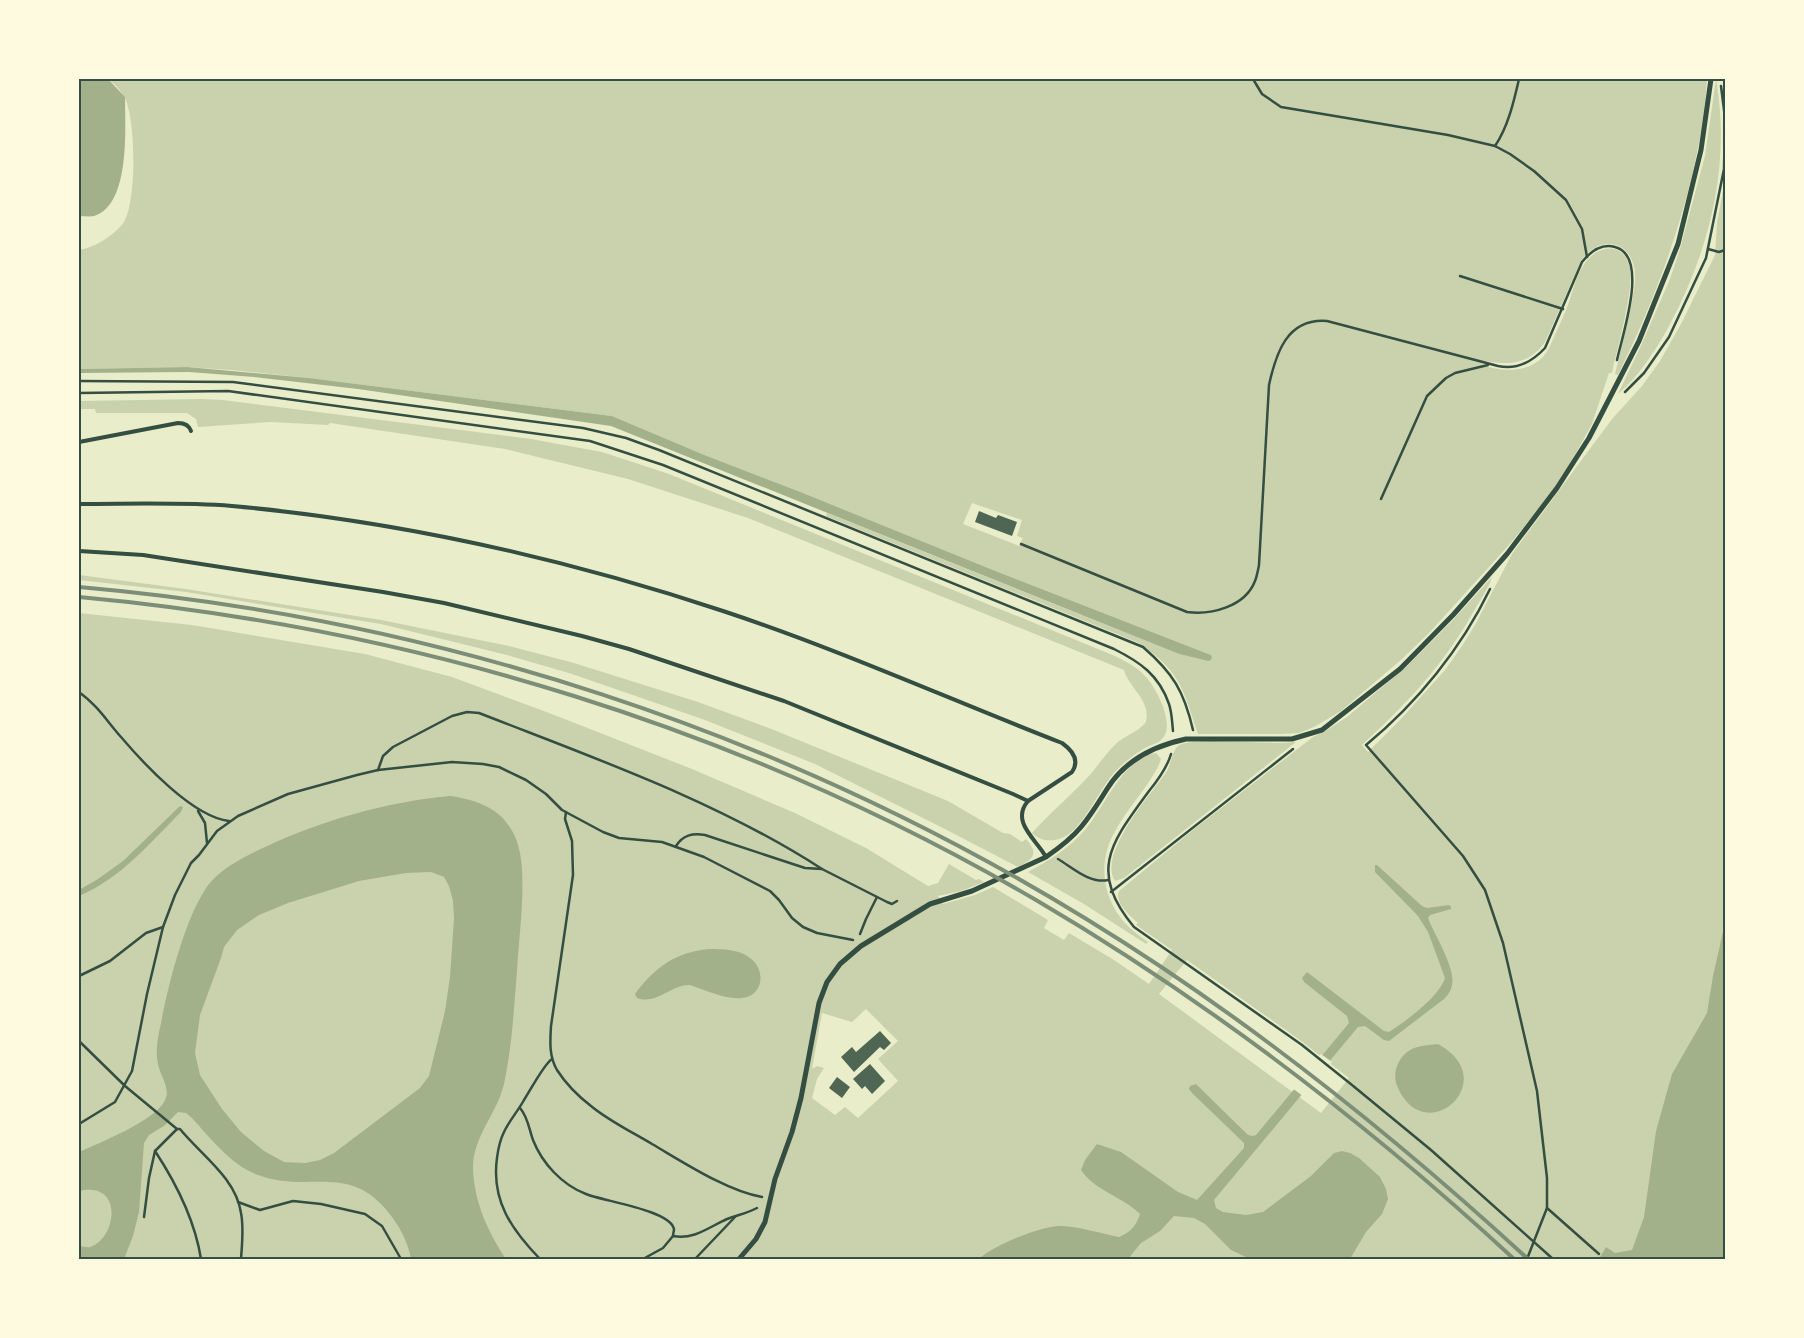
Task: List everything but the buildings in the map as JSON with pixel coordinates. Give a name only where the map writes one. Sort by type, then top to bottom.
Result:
[{"type":"street","points":[[739,1259],[765,1222],[775,1179],[792,1132],[801,1098],[819,1003],[827,982],[840,964],[862,946],[930,904],[972,891],[1022,870],[1048,856],[1081,828],[1114,778],[1124,767],[1144,753],[1172,742],[1196,738],[1292,739],[1322,730],[1400,669],[1453,615],[1507,554],[1557,488],[1589,438],[1639,341],[1678,244],[1701,150],[1711,79]]},
{"type":"lane","points":[[79,442],[178,423],[188,425],[192,431]]},
{"type":"lane","points":[[79,504],[230,506],[390,528],[491,548],[563,565],[686,599],[811,643],[1062,743],[1068,748],[1076,762],[1075,768],[1072,772],[1028,801],[1022,813],[1029,836],[1048,856]]},
{"type":"lane","points":[[79,551],[143,555],[382,592],[444,604],[582,636],[665,660],[784,701],[1028,801]]},
{"type":"path","points":[[1253,79],[1262,94],[1281,108],[1448,135],[1495,146],[1534,171],[1566,200],[1582,230],[1587,257]]},
{"type":"path","points":[[1495,146],[1502,136],[1518,79]]},
{"type":"path","points":[[1620,398],[1644,373],[1669,337],[1706,258],[1720,191],[1725,152],[1724,104],[1720,80]]},
{"type":"path","points":[[1021,544],[1187,612],[1195,613],[1224,609],[1242,598],[1254,582],[1259,565],[1269,385],[1275,360],[1279,349],[1296,330],[1315,320],[1327,320],[1504,368],[1515,366],[1528,362],[1538,356],[1549,340],[1579,268],[1587,257],[1598,248],[1610,246],[1622,250],[1631,263],[1634,280],[1616,362]]},
{"type":"path","points":[[1708,249],[1719,252],[1725,250]]},
{"type":"path","points":[[1460,276],[1563,309]]},
{"type":"path","points":[[1381,499],[1427,396],[1438,384],[1451,376],[1490,364]]},
{"type":"path","points":[[79,381],[233,382],[570,426],[626,438],[1143,647],[1167,670],[1184,697],[1196,738]]},
{"type":"path","points":[[79,393],[228,391],[590,441],[663,465],[1114,649],[1138,661],[1161,687],[1170,705],[1174,734],[1170,757],[1165,768],[1116,838],[1111,850],[1108,880],[1111,892],[1120,910],[1134,927],[1302,1045],[1366,1096],[1431,1150],[1553,1259]]},
{"type":"path","points":[[1491,589],[1467,631],[1441,669],[1404,711],[1366,745],[1463,856],[1485,890],[1503,943],[1537,1091],[1547,1178],[1547,1208],[1527,1259]]},
{"type":"path","points":[[79,692],[96,705],[119,735],[149,767],[198,810],[215,818],[230,821]]},
{"type":"path","points":[[378,770],[383,756],[393,747],[452,716],[468,712],[479,713],[563,744],[665,788],[742,824],[877,898],[892,904],[897,900]]},
{"type":"path","points":[[1111,892],[1298,745]]},
{"type":"path","points":[[79,1124],[114,1102],[125,1086],[135,1065],[141,1021],[163,927],[175,895],[191,863],[217,831],[230,821],[250,810],[288,794],[319,784],[378,770],[452,762],[499,767],[526,780],[546,794],[566,812],[609,835],[619,838],[662,842],[676,846],[713,861],[770,891],[798,924],[808,930],[859,942],[863,924],[877,898]]},
{"type":"path","points":[[198,810],[207,830],[207,845]]},
{"type":"path","points":[[566,812],[565,819],[572,841],[573,876],[554,1000],[550,1044],[552,1059],[563,1079],[579,1097],[610,1119],[676,1158],[730,1186],[746,1193],[770,1198]]},
{"type":"path","points":[[676,846],[688,836],[695,834],[704,835],[805,868],[822,869]]},
{"type":"path","points":[[1048,856],[1088,877],[1102,881],[1108,880]]},
{"type":"path","points":[[79,976],[110,961],[146,932],[163,927]]},
{"type":"path","points":[[79,1041],[125,1086],[177,1129],[180,1129],[224,1176],[241,1211],[241,1259]]},
{"type":"path","points":[[540,1259],[527,1245],[502,1207],[497,1194],[496,1173],[498,1151],[504,1132],[547,1062],[552,1059]]},
{"type":"path","points":[[520,1108],[525,1115],[535,1146],[542,1158],[564,1181],[585,1194],[661,1216],[672,1225],[674,1229],[673,1236],[663,1248],[643,1259]]},
{"type":"path","points":[[144,1217],[155,1151],[177,1129]]},
{"type":"path","points":[[155,1151],[165,1166],[184,1205],[202,1259]]},
{"type":"path","points":[[673,1236],[686,1238],[703,1232],[728,1218],[760,1207],[770,1198]]},
{"type":"path","points":[[238,1202],[260,1210],[286,1202],[300,1202],[321,1204],[365,1214],[382,1226],[401,1259]]},
{"type":"path","points":[[1547,1208],[1599,1254]]},
{"type":"path","points":[[695,1259],[736,1216]]},
{"type":"shaded area","points":[[79,79],[108,79],[125,97],[125,144],[120,181],[114,197],[106,209],[94,216],[79,216]]},
{"type":"shaded area","points":[[108,79],[1707,79],[1700,139],[1677,230],[1639,331],[1618,375],[1615,374],[1632,302],[1635,270],[1632,260],[1626,251],[1617,245],[1611,244],[1595,248],[1582,259],[1545,342],[1533,355],[1511,363],[1486,361],[1482,365],[1514,370],[1537,362],[1551,345],[1566,311],[1578,275],[1587,260],[1606,249],[1619,251],[1625,256],[1629,264],[1630,286],[1612,373],[1609,373],[1592,424],[1558,486],[1508,546],[1430,632],[1402,659],[1341,711],[1314,727],[1299,733],[1198,734],[1179,682],[1164,663],[1139,643],[826,516],[827,513],[1179,654],[1208,661],[1212,657],[1211,655],[702,454],[612,416],[231,370],[187,367],[79,369],[79,250],[97,244],[110,236],[124,222],[128,211],[133,178],[133,140],[128,107],[124,96]],"holes":[[[972,503],[1022,520],[1017,536],[1023,538],[1019,546],[963,524]]]},
{"type":"shaded area","points":[[1716,79],[1721,143],[1714,205],[1706,236],[1684,295],[1665,333],[1640,371],[1618,394],[1670,279],[1680,249],[1705,156]]},
{"type":"shaded area","points":[[1725,180],[1725,1259],[79,1259],[79,613],[192,625],[365,654],[452,677],[692,769],[795,813],[866,848],[928,886],[938,883],[949,864],[976,880],[979,879],[984,882],[961,891],[938,896],[943,904],[975,895],[993,887],[1048,920],[1044,928],[1064,940],[1069,933],[1149,984],[1172,950],[1136,925],[1138,923],[1127,913],[1119,900],[1119,891],[1193,830],[1313,737],[1347,717],[1407,666],[1492,577],[1487,590],[1462,631],[1437,666],[1395,714],[1362,745],[1368,752],[1445,670],[1475,625],[1512,554],[1612,419],[1642,386],[1660,361],[1681,324],[1715,255],[1717,223]],"holes":[[[1187,960],[1297,1038],[1349,1078],[1321,1113],[1159,994]],[[866,1009],[898,1041],[878,1059],[898,1081],[858,1118],[845,1107],[835,1115],[812,1098],[817,1079],[824,1068],[817,1066],[812,1069],[822,1013],[852,1022]]]},
{"type":"shaded area","points":[[187,367],[309,378],[612,416],[702,454],[1212,657],[1208,661],[1179,654],[611,426],[358,389],[254,377],[189,372],[79,373],[79,369]]},
{"type":"shaded area","points":[[223,400],[531,439],[602,452],[669,474],[1115,656],[1143,673],[1155,690],[1160,698],[1166,717],[1166,733],[1159,742],[1130,758],[1117,770],[1078,826],[1064,837],[1056,840],[1043,840],[1032,833],[1086,779],[1116,744],[1141,727],[1146,721],[1147,713],[1142,700],[1124,670],[748,518],[628,479],[505,449],[330,423],[328,425],[270,422],[198,427],[196,419],[187,413],[96,413],[95,409],[79,409],[79,401]]},
{"type":"shaded area","points":[[79,575],[186,589],[381,620],[509,646],[574,663],[698,702],[774,730],[948,801],[1003,833],[1010,834],[1022,842],[1026,839],[1033,849],[1033,853],[1027,862],[1018,867],[815,764],[705,720],[572,674],[507,655],[381,624],[186,592],[79,580]]},
{"type":"shaded area","points":[[1208,741],[1296,742],[1124,878],[1115,881],[1111,869],[1113,856],[1120,840],[1139,808],[1167,771],[1176,748],[1184,743]]},
{"type":"shaded area","points":[[1156,753],[1161,759],[1158,767],[1113,835],[1105,857],[1104,869],[1107,892],[1117,913],[1130,928],[1148,942],[1146,944],[1084,904],[1028,872],[1057,854],[1078,837],[1124,774],[1144,757]]},
{"type":"shaded area","points":[[450,796],[467,799],[497,813],[504,819],[512,831],[517,841],[521,858],[522,907],[509,1056],[501,1095],[481,1135],[474,1156],[473,1168],[479,1205],[493,1238],[506,1259],[411,1259],[408,1246],[396,1222],[373,1197],[358,1188],[342,1183],[276,1180],[248,1171],[214,1143],[192,1118],[186,1113],[178,1112],[164,1126],[149,1135],[144,1143],[139,1212],[133,1236],[124,1259],[79,1259],[79,1246],[90,1247],[99,1242],[106,1233],[112,1212],[104,1194],[94,1190],[79,1191],[79,1152],[140,1123],[160,1108],[167,1096],[166,1086],[157,1059],[159,1033],[168,989],[179,950],[193,913],[209,884],[221,872],[243,858],[309,828],[379,808]],"holes":[[[431,872],[444,877],[449,886],[453,901],[454,918],[450,977],[445,1011],[429,1076],[420,1088],[334,1153],[320,1160],[305,1163],[284,1162],[264,1151],[241,1132],[222,1109],[200,1075],[195,1053],[200,1015],[224,947],[237,930],[259,915],[288,903],[359,881],[406,873]]]},
{"type":"shaded area","points":[[180,806],[183,807],[181,812],[134,859],[108,880],[79,896],[79,890],[123,861]]},
{"type":"shaded area","points":[[1375,865],[1422,906],[1427,908],[1449,905],[1451,907],[1451,909],[1430,915],[1428,918],[1451,970],[1452,985],[1450,991],[1444,999],[1389,1041],[1384,1040],[1365,1026],[1358,1027],[1214,1200],[1216,1208],[1223,1212],[1246,1215],[1263,1212],[1311,1176],[1334,1153],[1342,1151],[1350,1153],[1359,1158],[1380,1177],[1386,1189],[1388,1199],[1382,1214],[1366,1232],[1350,1259],[1250,1259],[1231,1250],[1205,1224],[1194,1218],[1174,1216],[1160,1231],[1141,1243],[1128,1259],[979,1259],[1006,1243],[1042,1229],[1053,1227],[1075,1228],[1119,1237],[1127,1233],[1137,1222],[1140,1214],[1093,1183],[1081,1170],[1085,1160],[1097,1144],[1121,1152],[1178,1192],[1197,1200],[1244,1148],[1244,1143],[1193,1094],[1189,1089],[1190,1086],[1196,1084],[1248,1135],[1256,1135],[1349,1023],[1347,1016],[1304,982],[1302,978],[1307,972],[1384,1031],[1389,1032],[1429,1001],[1442,985],[1445,978],[1428,932],[1418,916],[1375,872]]},
{"type":"shaded area","points":[[1725,923],[1725,1259],[1599,1259],[1606,1247],[1615,1253],[1632,1250],[1644,1217],[1656,1131],[1672,1074],[1707,1013]]},
{"type":"shaded area","points":[[709,949],[736,951],[750,958],[759,969],[760,975],[760,981],[755,992],[742,998],[729,998],[690,985],[676,988],[651,999],[637,998],[635,994],[643,984],[667,962],[676,957]]},
{"type":"shaded area","points":[[1438,1044],[1456,1059],[1464,1075],[1462,1090],[1453,1103],[1440,1111],[1425,1112],[1410,1105],[1398,1088],[1395,1077],[1396,1071],[1397,1066],[1407,1052],[1425,1045]]},
{"type":"pier","points":[[1321,1054],[1332,1062],[1303,1096],[1292,1088]]},
{"type":"railway","points":[[79,587],[212,602],[344,626],[474,656],[603,695],[729,740],[852,793],[972,853],[1088,920],[1204,996],[1261,1037],[1371,1122],[1528,1259]]},
{"type":"railway","points":[[79,597],[205,612],[329,633],[452,661],[574,696],[693,737],[811,785],[925,839],[1036,900],[1163,980],[1224,1022],[1344,1113],[1402,1160],[1514,1259]]}]
